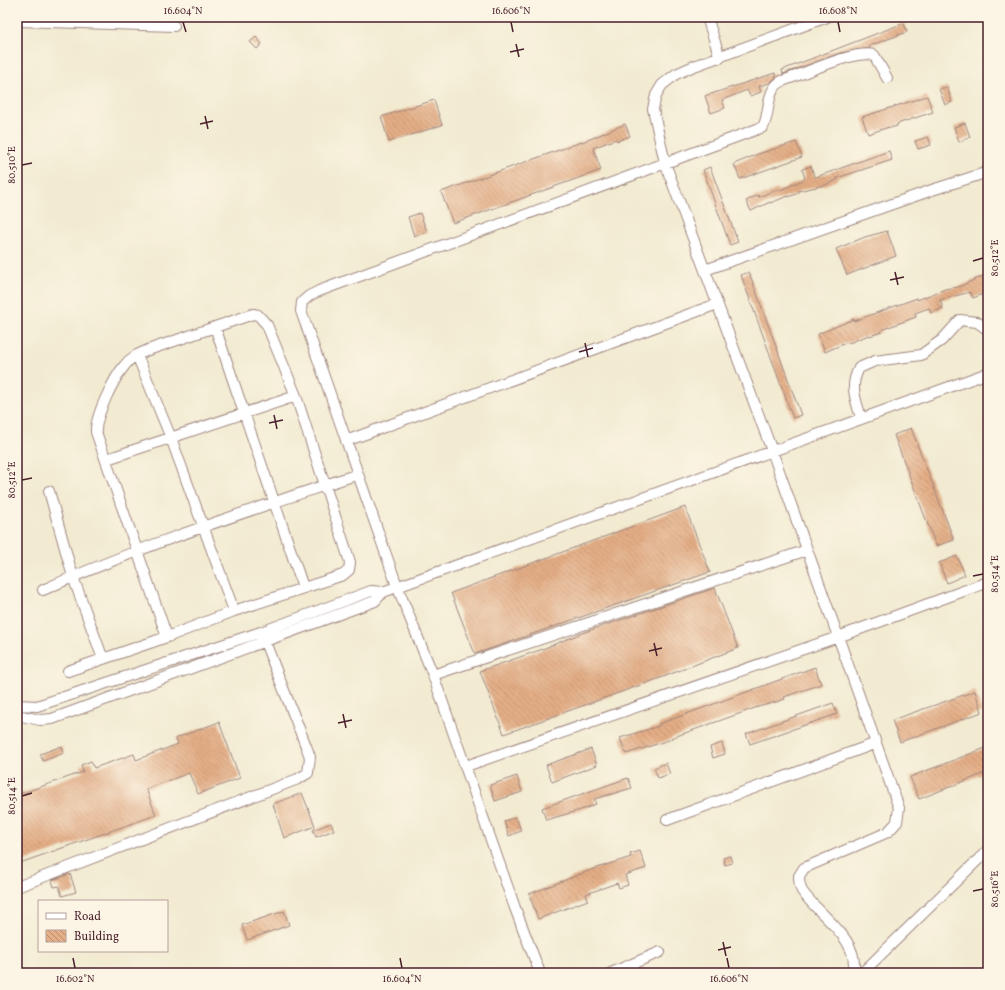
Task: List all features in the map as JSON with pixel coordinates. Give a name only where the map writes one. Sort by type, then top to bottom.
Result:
[{"type":"street","points":[[707,17],[720,58]]},
{"type":"street","points":[[827,17],[676,74],[662,84],[656,95],[653,109],[665,163],[772,451],[874,744],[898,808],[897,822],[888,832],[804,868],[799,876],[801,889],[847,941],[853,955],[853,973]]},
{"type":"street","points":[[17,21],[174,26]]},
{"type":"street","points":[[540,973],[515,908],[433,675],[396,586],[301,311],[302,302],[309,296],[762,127],[766,120],[771,92],[775,85],[782,81],[846,58],[866,53],[874,55],[887,78]]},
{"type":"street","points":[[704,270],[932,190],[988,172]]},
{"type":"street","points":[[346,441],[717,304]]},
{"type":"street","points":[[68,671],[167,637],[234,611],[343,575],[349,570],[350,566],[296,396],[263,319],[258,315],[253,314],[137,355],[125,364],[118,374],[97,418],[96,432],[107,459],[136,551],[167,637]]},
{"type":"street","points":[[861,418],[854,391],[854,378],[859,368],[875,361],[921,355],[942,340],[960,320],[977,322],[988,330]]},
{"type":"street","points":[[215,327],[243,414],[303,587]]},
{"type":"street","points":[[137,355],[171,438],[234,611]]},
{"type":"street","points":[[17,705],[37,706],[263,637],[375,600],[382,592],[396,586],[988,373]]},
{"type":"street","points":[[107,459],[296,396]]},
{"type":"street","points":[[44,590],[136,551],[204,526],[358,474]]},
{"type":"street","points":[[49,491],[73,577],[103,659]]},
{"type":"street","points":[[433,675],[807,550]]},
{"type":"street","points":[[466,766],[838,637],[988,582]]},
{"type":"street","points":[[17,715],[40,720],[52,719],[263,637]]},
{"type":"street","points":[[17,886],[298,779],[308,772],[310,757],[263,637]]},
{"type":"street","points":[[667,820],[874,744]]},
{"type":"street","points":[[862,973],[988,850]]},
{"type":"street","points":[[611,973],[660,952]]},
{"type":"building","points":[[904,23],[907,32],[869,46],[870,48],[840,53],[783,74],[782,70]]},
{"type":"building","points":[[256,37],[262,44],[257,49],[250,42]]},
{"type":"building","points":[[775,73],[776,77],[770,83],[759,86],[761,92],[750,96],[747,90],[722,100],[725,108],[711,113],[705,96]]},
{"type":"building","points":[[947,87],[952,102],[945,105],[939,89]]},
{"type":"building","points":[[927,96],[933,112],[897,124],[897,126],[868,134],[862,117]]},
{"type":"building","points":[[434,100],[442,125],[389,142],[381,117]]},
{"type":"building","points":[[965,123],[970,137],[959,142],[954,127]]},
{"type":"building","points":[[625,124],[630,136],[617,141],[616,139],[593,148],[601,170],[453,223],[441,192],[590,139]]},
{"type":"building","points":[[928,137],[931,145],[918,149],[915,141]]},
{"type":"building","points":[[796,142],[802,157],[740,179],[734,164],[758,154]]},
{"type":"building","points":[[889,151],[892,160],[837,178],[837,180],[825,185],[798,191],[799,193],[770,202],[751,211],[746,201],[758,195],[759,197],[777,189],[778,191],[803,180],[805,178],[802,169],[811,166],[814,176],[816,177]]},
{"type":"building","points":[[710,167],[738,242],[730,245],[703,170]]},
{"type":"building","points":[[420,213],[427,232],[414,236],[408,217]]},
{"type":"building","points":[[887,231],[896,256],[847,275],[836,249],[865,237]]},
{"type":"building","points":[[749,272],[801,415],[793,418],[741,275]]},
{"type":"building","points":[[988,274],[988,292],[973,298],[970,292],[940,300],[943,308],[931,313],[929,308],[915,313],[916,317],[881,330],[882,332],[869,335],[849,343],[848,342],[825,352],[818,334],[854,319],[854,321],[917,298],[917,300],[945,289],[958,287]]},
{"type":"building","points":[[911,428],[954,540],[936,546],[894,435]]},
{"type":"building","points":[[685,507],[710,572],[475,654],[451,593]]},
{"type":"building","points":[[957,556],[965,575],[947,583],[939,563]]},
{"type":"building","points":[[715,588],[738,648],[663,677],[504,734],[480,671],[540,650],[582,633]]},
{"type":"building","points":[[815,667],[821,684],[784,697],[785,699],[758,707],[671,738],[672,739],[626,754],[620,738],[659,726],[659,724]]},
{"type":"building","points":[[975,691],[982,712],[900,742],[892,720]]},
{"type":"building","points":[[833,703],[837,714],[750,744],[746,734]]},
{"type":"building","points":[[219,722],[240,778],[198,794],[189,773],[146,789],[156,815],[17,864],[17,795],[83,772],[81,765],[91,761],[94,768],[134,754],[136,760],[178,744],[176,738]]},
{"type":"building","points":[[722,743],[725,754],[713,758],[710,747]]},
{"type":"building","points":[[62,746],[64,753],[43,761],[40,754]]},
{"type":"building","points":[[988,747],[988,772],[919,799],[910,777]]},
{"type":"building","points":[[591,749],[597,765],[552,782],[546,765]]},
{"type":"building","points":[[666,763],[670,774],[658,778],[654,768]]},
{"type":"building","points":[[517,776],[522,792],[495,801],[490,785]]},
{"type":"building","points":[[628,778],[632,788],[594,799],[596,804],[584,809],[546,820],[542,808]]},
{"type":"building","points":[[302,793],[315,826],[284,838],[273,804]]},
{"type":"building","points":[[516,817],[521,831],[509,836],[504,821]]},
{"type":"building","points":[[331,823],[334,830],[316,837],[313,830]]},
{"type":"building","points":[[640,851],[646,868],[625,875],[628,885],[619,888],[617,883],[586,894],[588,900],[538,919],[529,894],[591,870],[631,857],[630,854]]},
{"type":"building","points":[[730,856],[732,863],[725,865],[723,858]]},
{"type":"building","points":[[70,874],[76,892],[62,896],[59,886],[54,887],[52,880]]},
{"type":"building","points":[[284,911],[289,925],[247,940],[242,925]]}]
